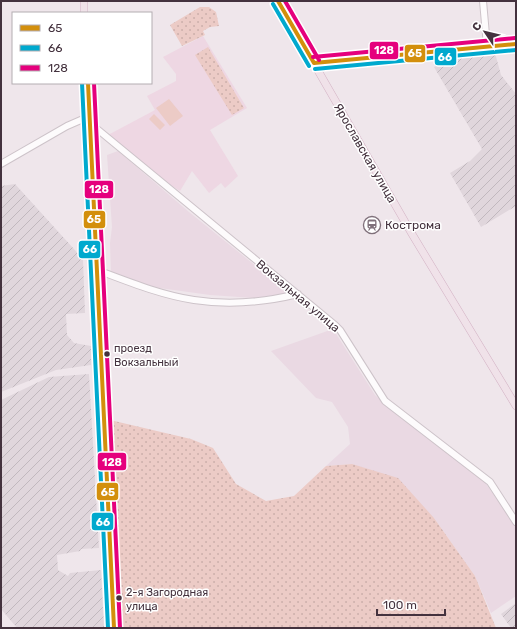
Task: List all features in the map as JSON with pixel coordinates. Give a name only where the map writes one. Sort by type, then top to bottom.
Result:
[{"type":"main road","points":[[84,1],[84,12]]},
{"type":"main road","name":"Ярославская улица","points":[[278,1],[412,234],[516,406]]},
{"type":"main road","points":[[314,63],[516,44]]},
{"type":"main road","points":[[88,84],[112,557],[114,628]]},
{"type":"street","points":[[483,1],[487,46]]},
{"type":"street","points":[[1,164],[67,126],[90,120]]},
{"type":"street","name":"Вокзальная улица","points":[[90,120],[340,330],[385,401],[490,482],[516,522]]},
{"type":"street","points":[[97,270],[129,283],[193,300],[229,302],[283,298],[298,294]]},
{"type":"shaded area","points":[[200,7],[209,7],[216,12],[219,26],[210,27],[203,31],[205,35],[182,46],[170,25]]},
{"type":"shaded area","points":[[203,36],[247,108],[210,130],[238,176],[225,188],[221,183],[209,193],[192,171],[180,191],[161,179],[108,135],[155,110],[147,96],[176,81],[176,74],[163,57]]},
{"type":"shaded area","points":[[208,47],[244,108],[232,115],[195,55]]},
{"type":"shaded area","points":[[495,53],[501,75],[516,94],[516,206],[481,227],[450,173],[470,161],[482,149],[434,67],[459,56]]},
{"type":"shaded area","points":[[169,99],[183,116],[170,126],[156,108]]},
{"type":"shaded area","points":[[154,114],[165,125],[160,130],[149,119]]},
{"type":"shaded area","points":[[118,151],[189,212],[288,292],[279,296],[254,298],[210,295],[145,286],[111,273],[110,243],[112,227],[107,155]]},
{"type":"shaded area","points":[[15,184],[83,259],[85,313],[66,314],[67,335],[74,343],[91,346],[91,365],[56,370],[1,392],[1,186]]},
{"type":"shaded area","points":[[333,329],[375,395],[398,416],[484,481],[516,527],[516,596],[491,613],[475,576],[434,518],[352,464],[326,466],[350,444],[348,427],[332,402],[316,398],[271,351]]},
{"type":"shaded area","points":[[89,374],[99,548],[81,549],[80,551],[57,555],[58,570],[68,576],[70,573],[101,570],[104,628],[17,628],[1,609],[1,400],[49,377]]},
{"type":"shaded area","points":[[110,420],[191,439],[213,448],[236,484],[266,501],[294,496],[326,466],[352,464],[398,478],[434,518],[475,576],[496,628],[120,628]]},
{"type":"shaded area","points":[[516,603],[516,628],[511,628],[501,614]]},
{"type":"transit line","name":"65","points":[[278,1],[314,63]]},
{"type":"transit line","name":"128","points":[[285,1],[319,60]]},
{"type":"transit line","name":"66","points":[[273,4],[309,66]]},
{"type":"transit line","name":"128","points":[[313,57],[515,38]]},
{"type":"transit line","name":"65","points":[[314,63],[516,44]]},
{"type":"transit line","name":"66","points":[[315,69],[516,50]]},
{"type":"transit line","name":"66","points":[[82,84],[108,628]]},
{"type":"transit line","name":"65","points":[[88,84],[114,628]]},
{"type":"transit line","name":"128","points":[[94,84],[120,628]]},
{"type":"place","name":"Кострома","points":[[372,225]]},
{"type":"place","name":"проезд Вокзальный","points":[[107,354]]},
{"type":"place","name":"2-я Загородная улица","points":[[119,598]]}]
